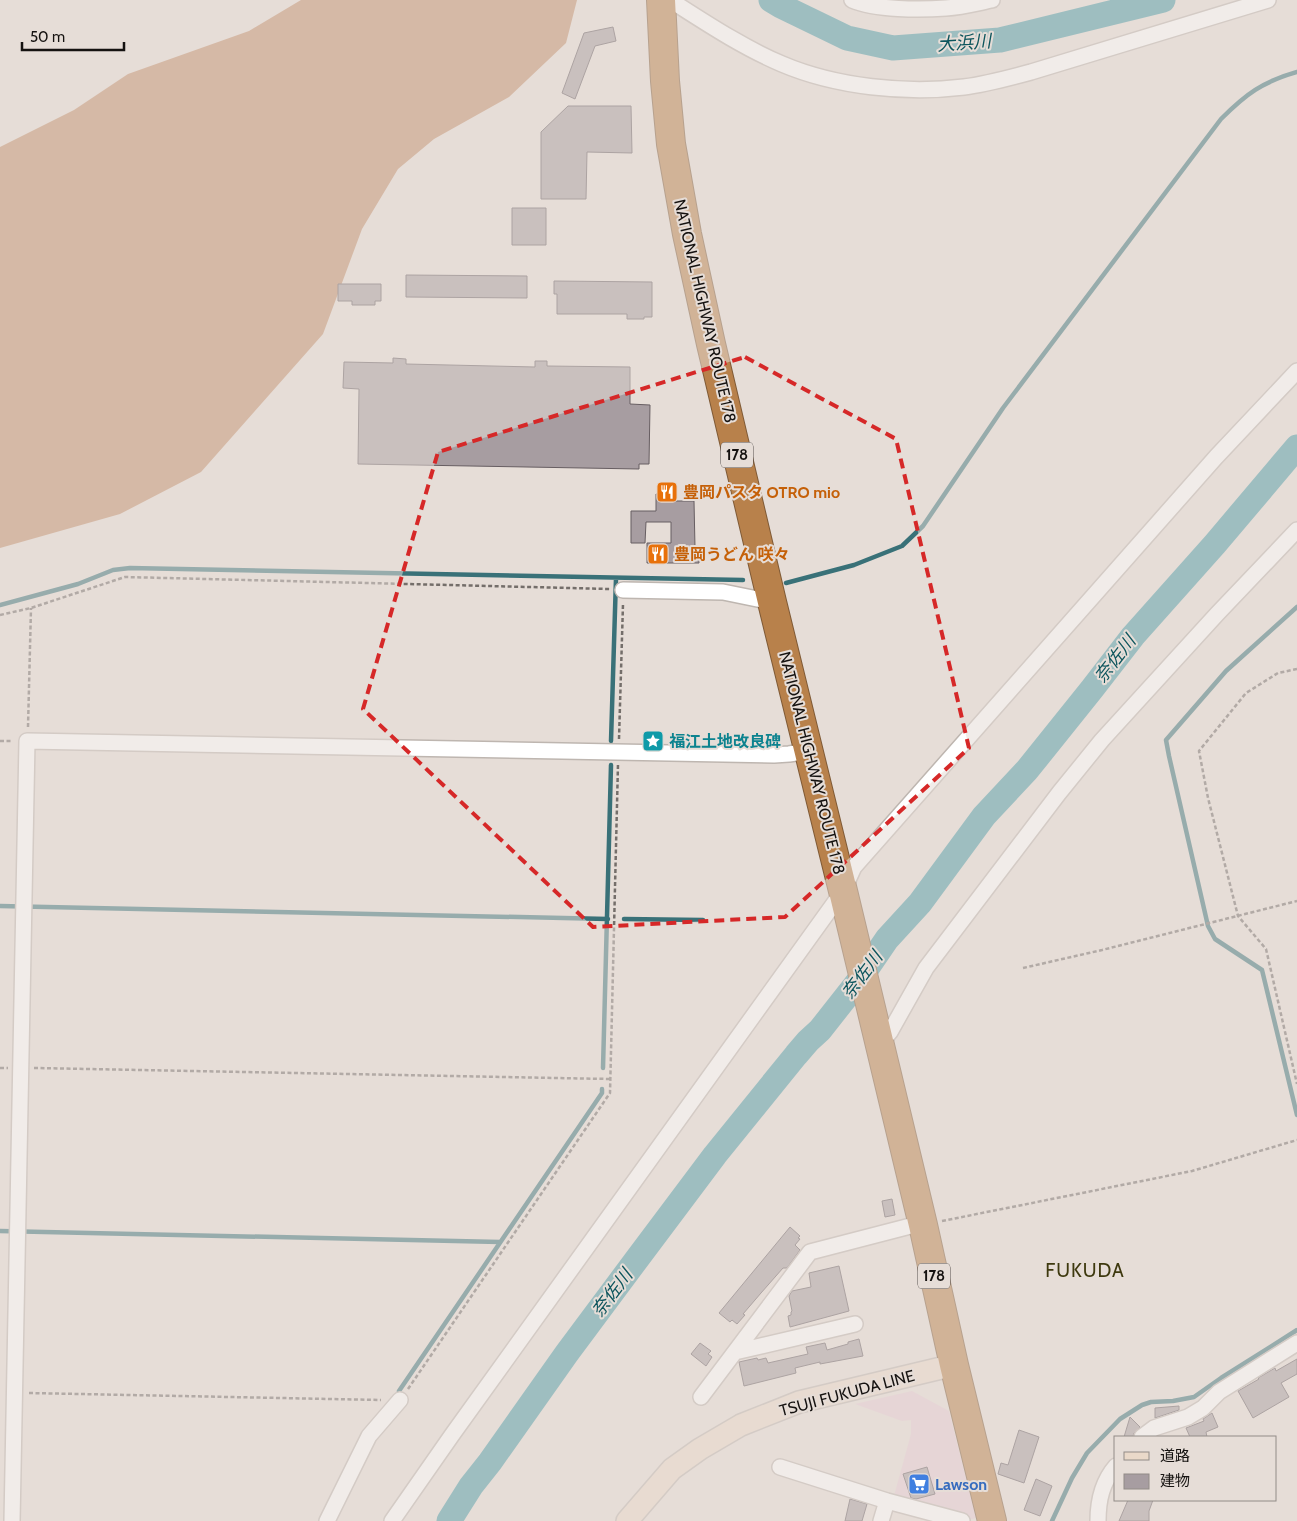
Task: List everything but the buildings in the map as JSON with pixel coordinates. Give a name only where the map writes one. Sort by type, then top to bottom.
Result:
[{"type":"highway","name":"NATIONAL HIGHWAY ROUTE 178","points":[[661,3],[667,113],[680,205],[772,602],[845,898],[992,1521]]},
{"type":"main road","name":"TSUJI FUKUDA LINE","points":[[627,1521],[672,1470],[700,1449],[741,1425],[799,1402],[954,1365]]},
{"type":"street","points":[[852,0],[888,8],[946,8],[992,0]]},
{"type":"street","points":[[661,3],[756,52],[812,74],[841,82],[873,86],[938,89],[966,87],[1031,72],[1268,0]]},
{"type":"street","points":[[392,1521],[452,1435],[845,898],[854,867],[1216,457],[1297,371]]},
{"type":"street","points":[[878,1038],[890,1032],[926,968],[1059,793],[1102,740],[1297,530]]},
{"type":"street","points":[[623,590],[723,592],[772,602]]},
{"type":"street","points":[[12,1521],[28,741],[618,753],[783,755],[809,751]]},
{"type":"street","points":[[701,1396],[810,1252],[923,1224]]},
{"type":"street","points":[[735,1352],[855,1324]]},
{"type":"street","points":[[1143,1436],[1154,1428],[1188,1417],[1203,1408],[1219,1392],[1297,1343]]},
{"type":"street","points":[[327,1521],[369,1436],[400,1400]]},
{"type":"street","points":[[780,1466],[887,1500],[962,1521]]},
{"type":"street","points":[[1098,1521],[1098,1505],[1103,1487],[1114,1469]]},
{"type":"street","points":[[881,1521],[887,1500]]},
{"type":"path","points":[[0,615],[31,608],[125,577],[623,590],[610,1093],[400,1400],[14,1393]]},
{"type":"path","points":[[28,741],[31,608]]},
{"type":"path","points":[[1297,669],[1278,673],[1246,693],[1199,751],[1208,798],[1238,916],[1266,949],[1297,1084]]},
{"type":"path","points":[[1023,968],[1297,901]]},
{"type":"path","points":[[21,1068],[610,1079]]},
{"type":"path","points":[[923,1224],[1192,1171],[1297,1140]]},
{"type":"highlighted area","points":[[745,357],[896,439],[969,748],[785,917],[593,927],[363,709],[438,452]]},
{"type":"shaded area","points":[[301,0],[577,0],[566,43],[509,97],[434,139],[398,169],[362,229],[323,334],[201,472],[120,514],[0,548],[0,147],[74,110],[128,74],[249,31]]},
{"type":"shaded area","points":[[912,1391],[949,1411],[976,1518],[968,1520],[894,1496],[911,1434],[911,1420],[902,1421],[855,1404]]},
{"type":"waterway","name":"大浜川","points":[[771,0],[847,38],[893,48],[1000,40],[1163,0]]},
{"type":"waterway","points":[[786,583],[854,565],[902,546],[923,526],[1003,408],[1221,119],[1255,90],[1274,80],[1297,72]]},
{"type":"waterway","name":"奈佐川","points":[[449,1521],[471,1486],[567,1353],[715,1155],[796,1055],[820,1030],[857,983],[887,939],[920,903],[984,816],[1027,770],[1133,636],[1215,544],[1297,447]]},
{"type":"waterway","points":[[0,605],[78,584],[113,570],[130,568],[743,580]]},
{"type":"waterway","points":[[611,741],[616,578]]},
{"type":"waterway","points":[[1297,607],[1226,671],[1166,740],[1208,926],[1215,939],[1262,970],[1297,1115]]},
{"type":"waterway","points":[[603,1068],[611,765]]},
{"type":"waterway","points":[[0,906],[608,919]]},
{"type":"waterway","points":[[624,919],[703,920]]},
{"type":"waterway","points":[[399,1391],[602,1093],[602,1089]]},
{"type":"waterway","points":[[0,1231],[500,1242]]},
{"type":"waterway","points":[[1052,1521],[1072,1478],[1087,1453],[1120,1419],[1142,1405],[1151,1402],[1173,1401],[1194,1397],[1297,1330]]},
{"type":"place","name":"豊岡パスタ OTRO mio","points":[[667,492]]},
{"type":"place","name":"豊岡うどん 咲々","points":[[658,554]]},
{"type":"place","name":"福江土地改良碑","points":[[653,741]]},
{"type":"place","name":"Lawson","points":[[919,1484]]},
{"type":"district","name":"FUKUDA","points":[[1085,1270]]}]
